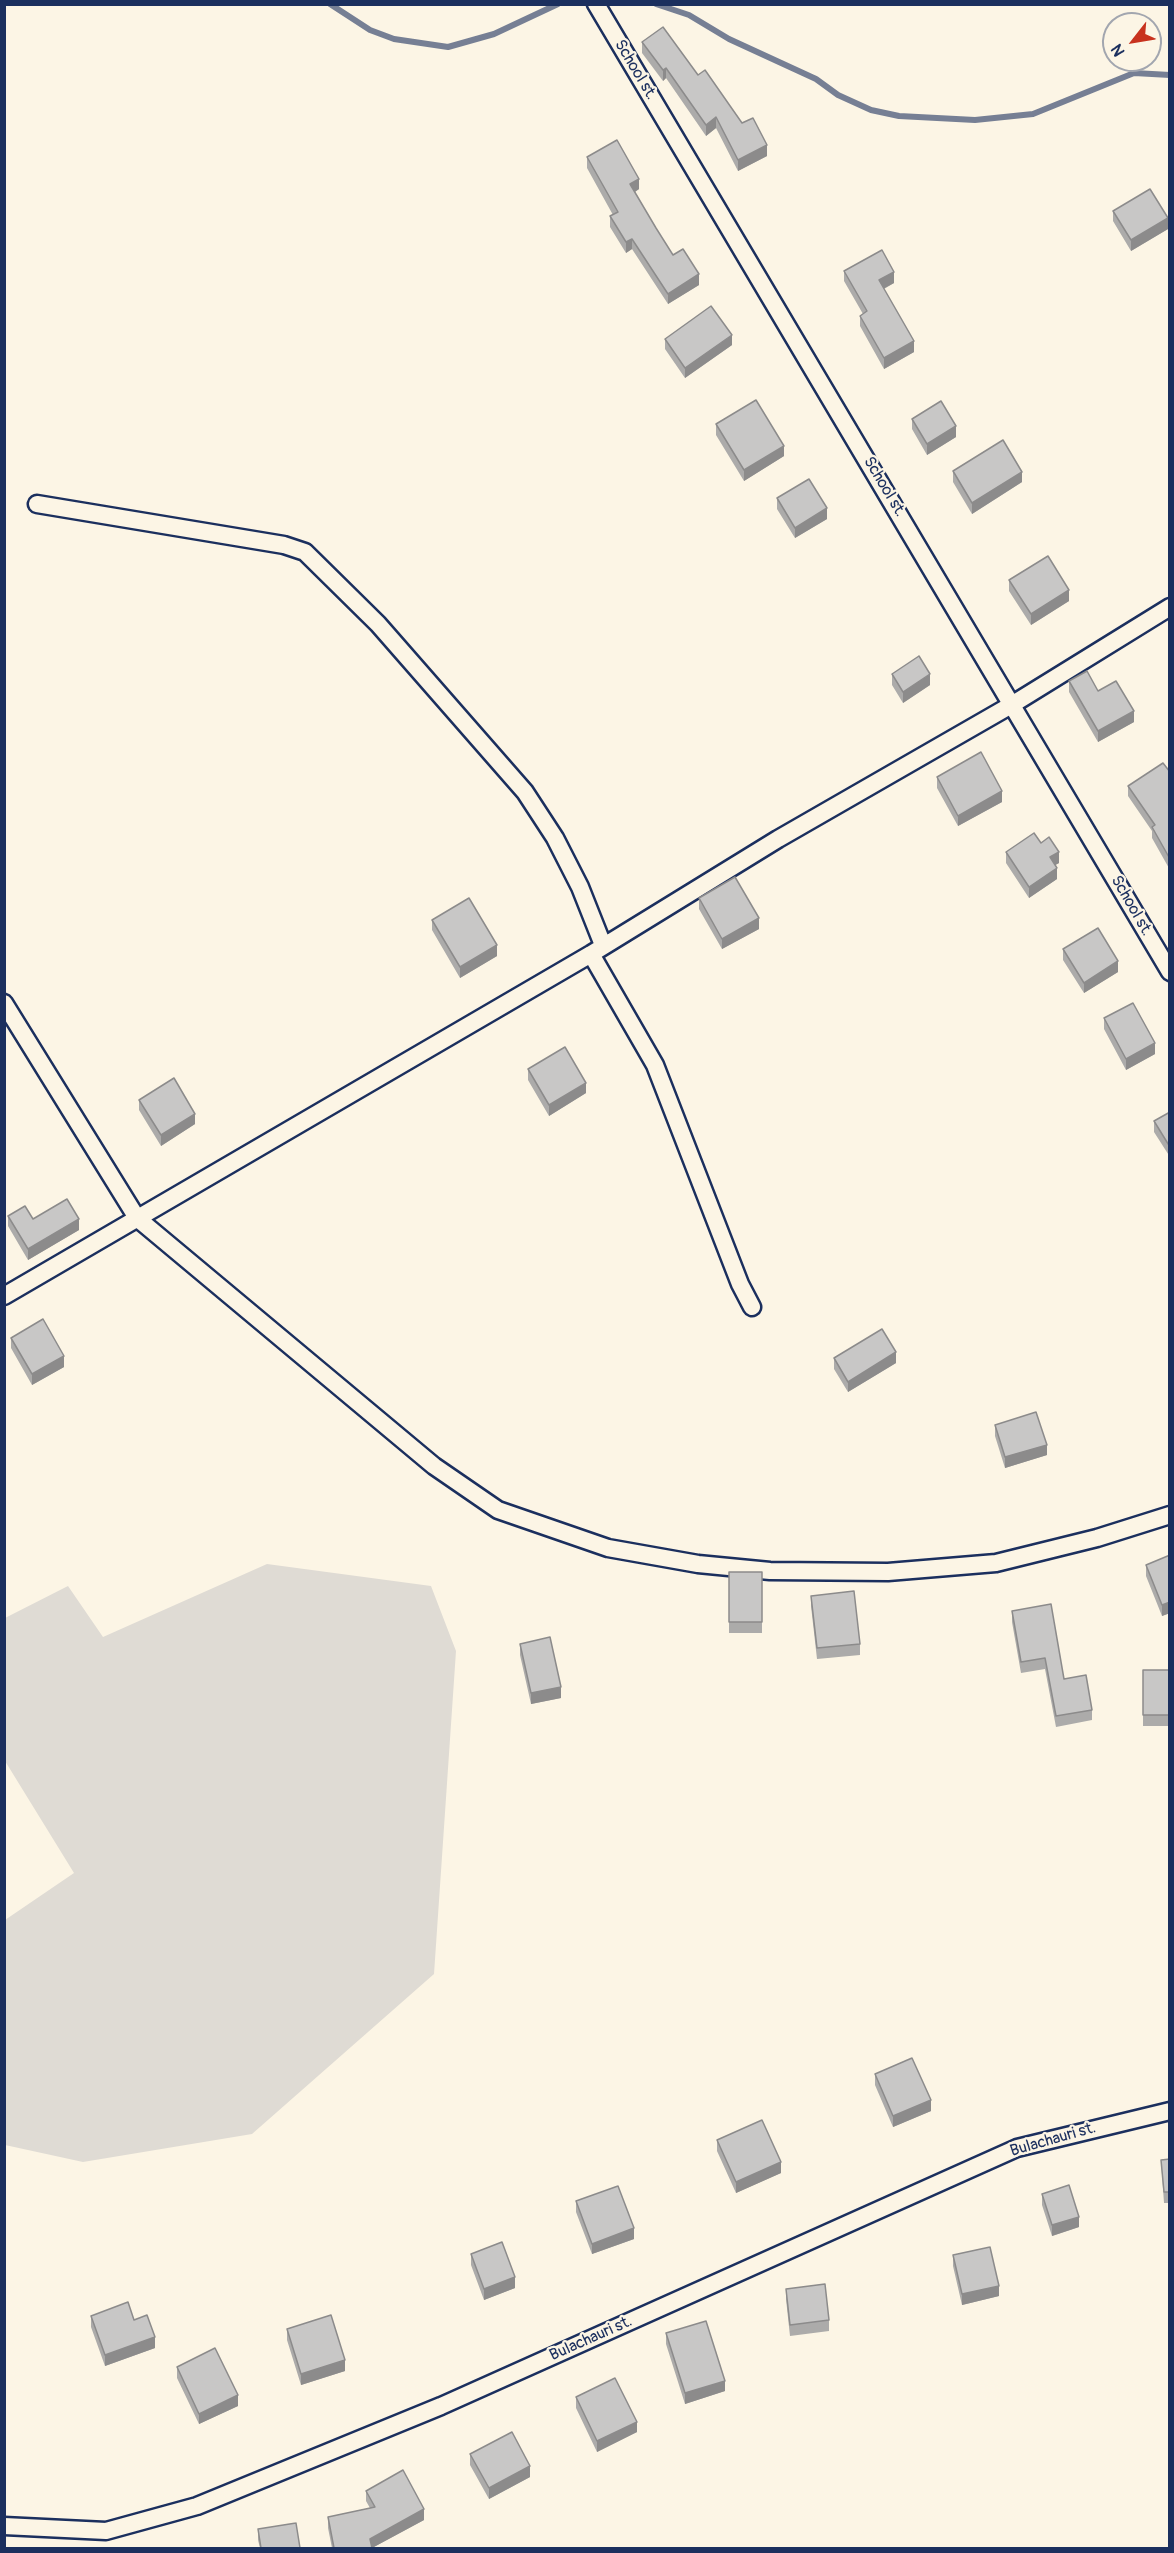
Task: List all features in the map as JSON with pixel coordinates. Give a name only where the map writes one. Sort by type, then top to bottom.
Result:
[{"type":"street","name":"School st.","points":[[596,4],[1170,972]]},
{"type":"street","points":[[37,504],[284,545],[305,552],[378,624],[525,792],[555,838],[580,887],[597,950],[655,1065],[740,1284],[752,1307]]},
{"type":"street","points":[[4,1296],[597,950],[778,839],[1013,704],[1170,607]]},
{"type":"street","points":[[4,1003],[137,1218],[434,1466],[498,1510],[609,1548],[698,1564],[770,1571],[888,1572],[996,1563],[1097,1538],[1170,1515]]},
{"type":"street","name":"Bulachauri st.","points":[[4,2526],[106,2530],[197,2506],[441,2406],[1017,2148],[1170,2111]]},
{"type":"shaded area","points":[[267,1564],[431,1586],[456,1651],[434,1974],[252,2134],[83,2162],[5,2145],[5,1920],[74,1873],[5,1761],[5,1618],[68,1586],[103,1637]]},
{"type":"building","points":[[663,27],[698,75],[705,70],[742,123],[753,118],[767,145],[738,160],[716,117],[706,125],[666,68],[663,70],[642,42]]},
{"type":"building","points":[[617,140],[639,179],[630,184],[656,228],[673,255],[683,249],[699,274],[668,294],[632,239],[626,242],[610,216],[618,212],[587,157]]},
{"type":"building","points":[[1150,189],[1168,218],[1131,240],[1113,211]]},
{"type":"building","points":[[882,250],[894,272],[879,280],[914,341],[884,358],[860,316],[867,311],[844,271]]},
{"type":"building","points":[[711,306],[732,335],[685,368],[665,339]]},
{"type":"building","points":[[756,400],[784,446],[744,470],[716,424]]},
{"type":"building","points":[[941,401],[956,426],[927,444],[912,419]]},
{"type":"building","points":[[1003,440],[1022,472],[972,503],[953,471]]},
{"type":"building","points":[[809,479],[827,508],[795,528],[777,498]]},
{"type":"building","points":[[1048,556],[1069,590],[1031,614],[1009,580]]},
{"type":"building","points":[[919,656],[930,674],[903,692],[892,674]]},
{"type":"building","points":[[1087,671],[1098,691],[1116,681],[1134,711],[1098,731],[1069,681]]},
{"type":"building","points":[[981,752],[1002,791],[958,816],[937,777]]},
{"type":"building","points":[[1163,763],[1170,772],[1170,859],[1152,827],[1155,825],[1128,786]]},
{"type":"building","points":[[1034,833],[1041,843],[1049,837],[1059,852],[1050,857],[1057,868],[1029,887],[1006,852]]},
{"type":"building","points":[[735,877],[759,918],[722,939],[699,898]]},
{"type":"building","points":[[469,898],[497,945],[460,967],[432,920]]},
{"type":"building","points":[[1098,928],[1118,961],[1084,983],[1063,949]]},
{"type":"building","points":[[1133,1003],[1155,1043],[1126,1059],[1104,1018]]},
{"type":"building","points":[[565,1047],[586,1083],[549,1105],[528,1069]]},
{"type":"building","points":[[174,1078],[195,1114],[161,1135],[139,1100]]},
{"type":"building","points":[[1170,1112],[1170,1147],[1154,1121]]},
{"type":"building","points":[[67,1199],[79,1219],[28,1249],[8,1216],[25,1206],[33,1219]]},
{"type":"building","points":[[43,1319],[64,1356],[32,1374],[11,1338]]},
{"type":"building","points":[[882,1329],[896,1352],[848,1382],[834,1358]]},
{"type":"building","points":[[1036,1412],[1047,1445],[1005,1457],[995,1425]]},
{"type":"building","points":[[1170,1555],[1170,1602],[1162,1605],[1146,1565]]},
{"type":"building","points":[[729,1572],[762,1572],[762,1622],[729,1622]]},
{"type":"building","points":[[854,1591],[860,1644],[817,1648],[811,1596]]},
{"type":"building","points":[[1051,1604],[1064,1679],[1086,1675],[1092,1710],[1056,1716],[1045,1658],[1021,1662],[1012,1611]]},
{"type":"building","points":[[550,1637],[561,1687],[531,1693],[520,1644]]},
{"type":"building","points":[[1143,1670],[1170,1670],[1170,1715],[1143,1715]]},
{"type":"building","points":[[912,2058],[931,2100],[893,2116],[875,2074]]},
{"type":"building","points":[[762,2120],[781,2162],[736,2182],[717,2140]]},
{"type":"building","points":[[1170,2159],[1170,2192],[1164,2192],[1161,2160]]},
{"type":"building","points":[[1069,2185],[1079,2217],[1052,2225],[1042,2194]]},
{"type":"building","points":[[618,2186],[634,2228],[592,2244],[576,2201]]},
{"type":"building","points":[[502,2242],[515,2277],[484,2289],[471,2254]]},
{"type":"building","points":[[990,2247],[999,2286],[962,2294],[953,2255]]},
{"type":"building","points":[[825,2284],[829,2320],[790,2325],[786,2289]]},
{"type":"building","points":[[128,2302],[134,2320],[147,2315],[155,2337],[105,2355],[91,2316]]},
{"type":"building","points":[[331,2315],[345,2360],[301,2374],[287,2329]]},
{"type":"building","points":[[706,2321],[725,2381],[685,2393],[666,2333]]},
{"type":"building","points":[[215,2348],[238,2395],[199,2414],[177,2367]]},
{"type":"building","points":[[615,2378],[637,2422],[597,2441],[576,2397]]},
{"type":"building","points":[[512,2432],[530,2466],[489,2488],[470,2454]]},
{"type":"building","points":[[403,2470],[424,2509],[370,2539],[372,2548],[334,2548],[328,2517],[375,2507],[366,2491]]},
{"type":"building","points":[[296,2523],[300,2548],[261,2548],[258,2529]]},
{"type":"waterway","points":[[330,4],[370,30],[394,39],[448,47],[494,34],[558,4]]},
{"type":"waterway","points":[[656,4],[689,15],[729,39],[816,79],[838,95],[871,110],[899,116],[975,120],[1033,114],[1134,73],[1170,75]]}]
